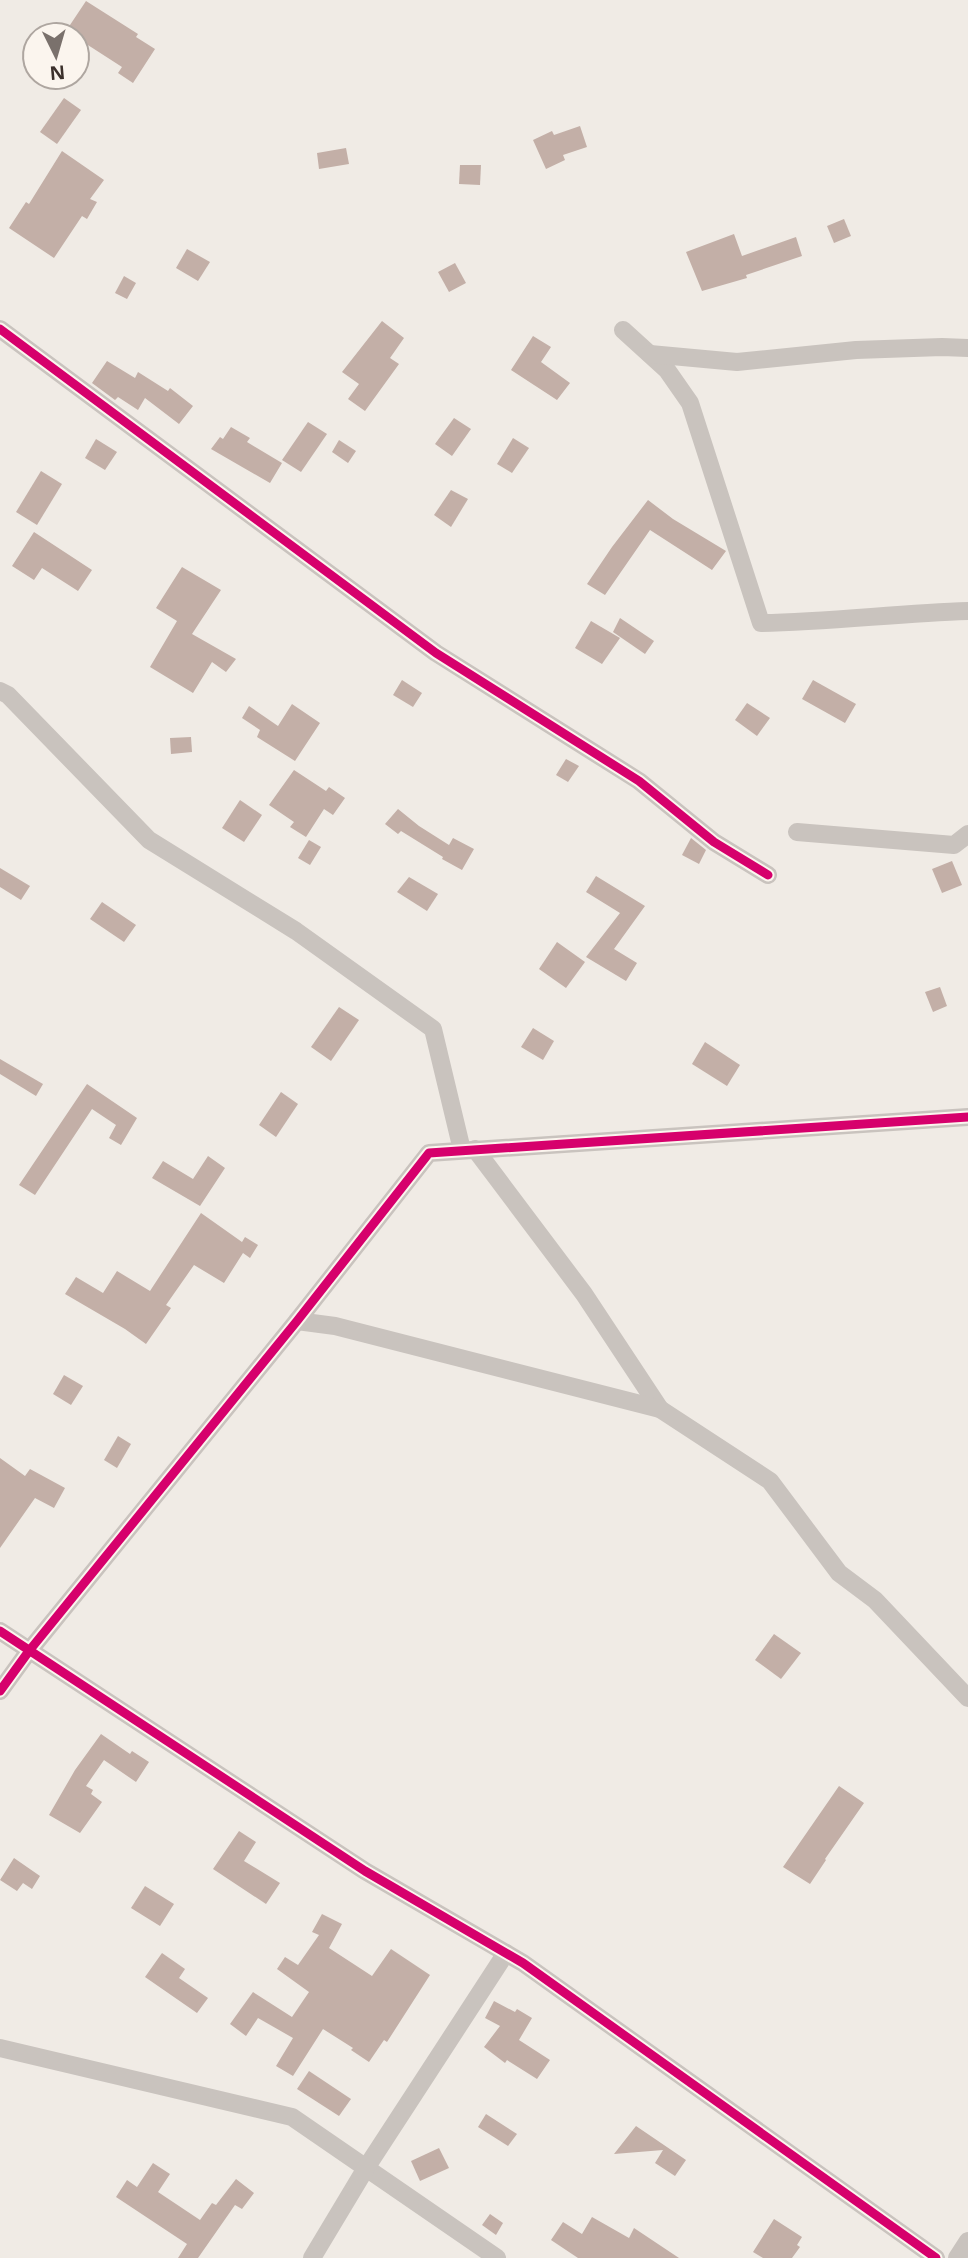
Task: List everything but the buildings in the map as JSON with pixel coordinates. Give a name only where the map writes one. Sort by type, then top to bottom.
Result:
[{"type":"street","points":[[0,329],[436,653],[639,781],[714,842],[768,875]]},
{"type":"street","points":[[623,330],[667,370],[690,403],[761,623],[817,622],[911,613],[968,611]]},
{"type":"street","points":[[650,354],[737,362],[856,351],[968,348]]},
{"type":"street","points":[[0,691],[8,695],[149,841],[296,931],[433,1029],[468,1149],[584,1294],[660,1409]]},
{"type":"street","points":[[797,832],[954,845],[968,834]]},
{"type":"street","points":[[0,1691],[29,1651],[297,1321],[429,1153],[968,1117]]},
{"type":"street","points":[[297,1321],[335,1326],[660,1409],[770,1481],[839,1573],[875,1600],[968,1698]]},
{"type":"street","points":[[0,1631],[365,1871],[523,1963],[936,2258]]},
{"type":"street","points":[[312,2258],[366,2168],[506,1953]]},
{"type":"street","points":[[0,2049],[292,2117],[497,2258]]},
{"type":"street","points":[[957,2258],[968,2241]]},
{"type":"cycle path","points":[[0,329],[436,653],[639,781],[714,842],[768,875]]},
{"type":"cycle path","points":[[0,1691],[29,1651],[297,1321],[429,1153],[968,1117]]},
{"type":"cycle path","points":[[0,1631],[365,1871],[523,1963],[936,2258]]}]
